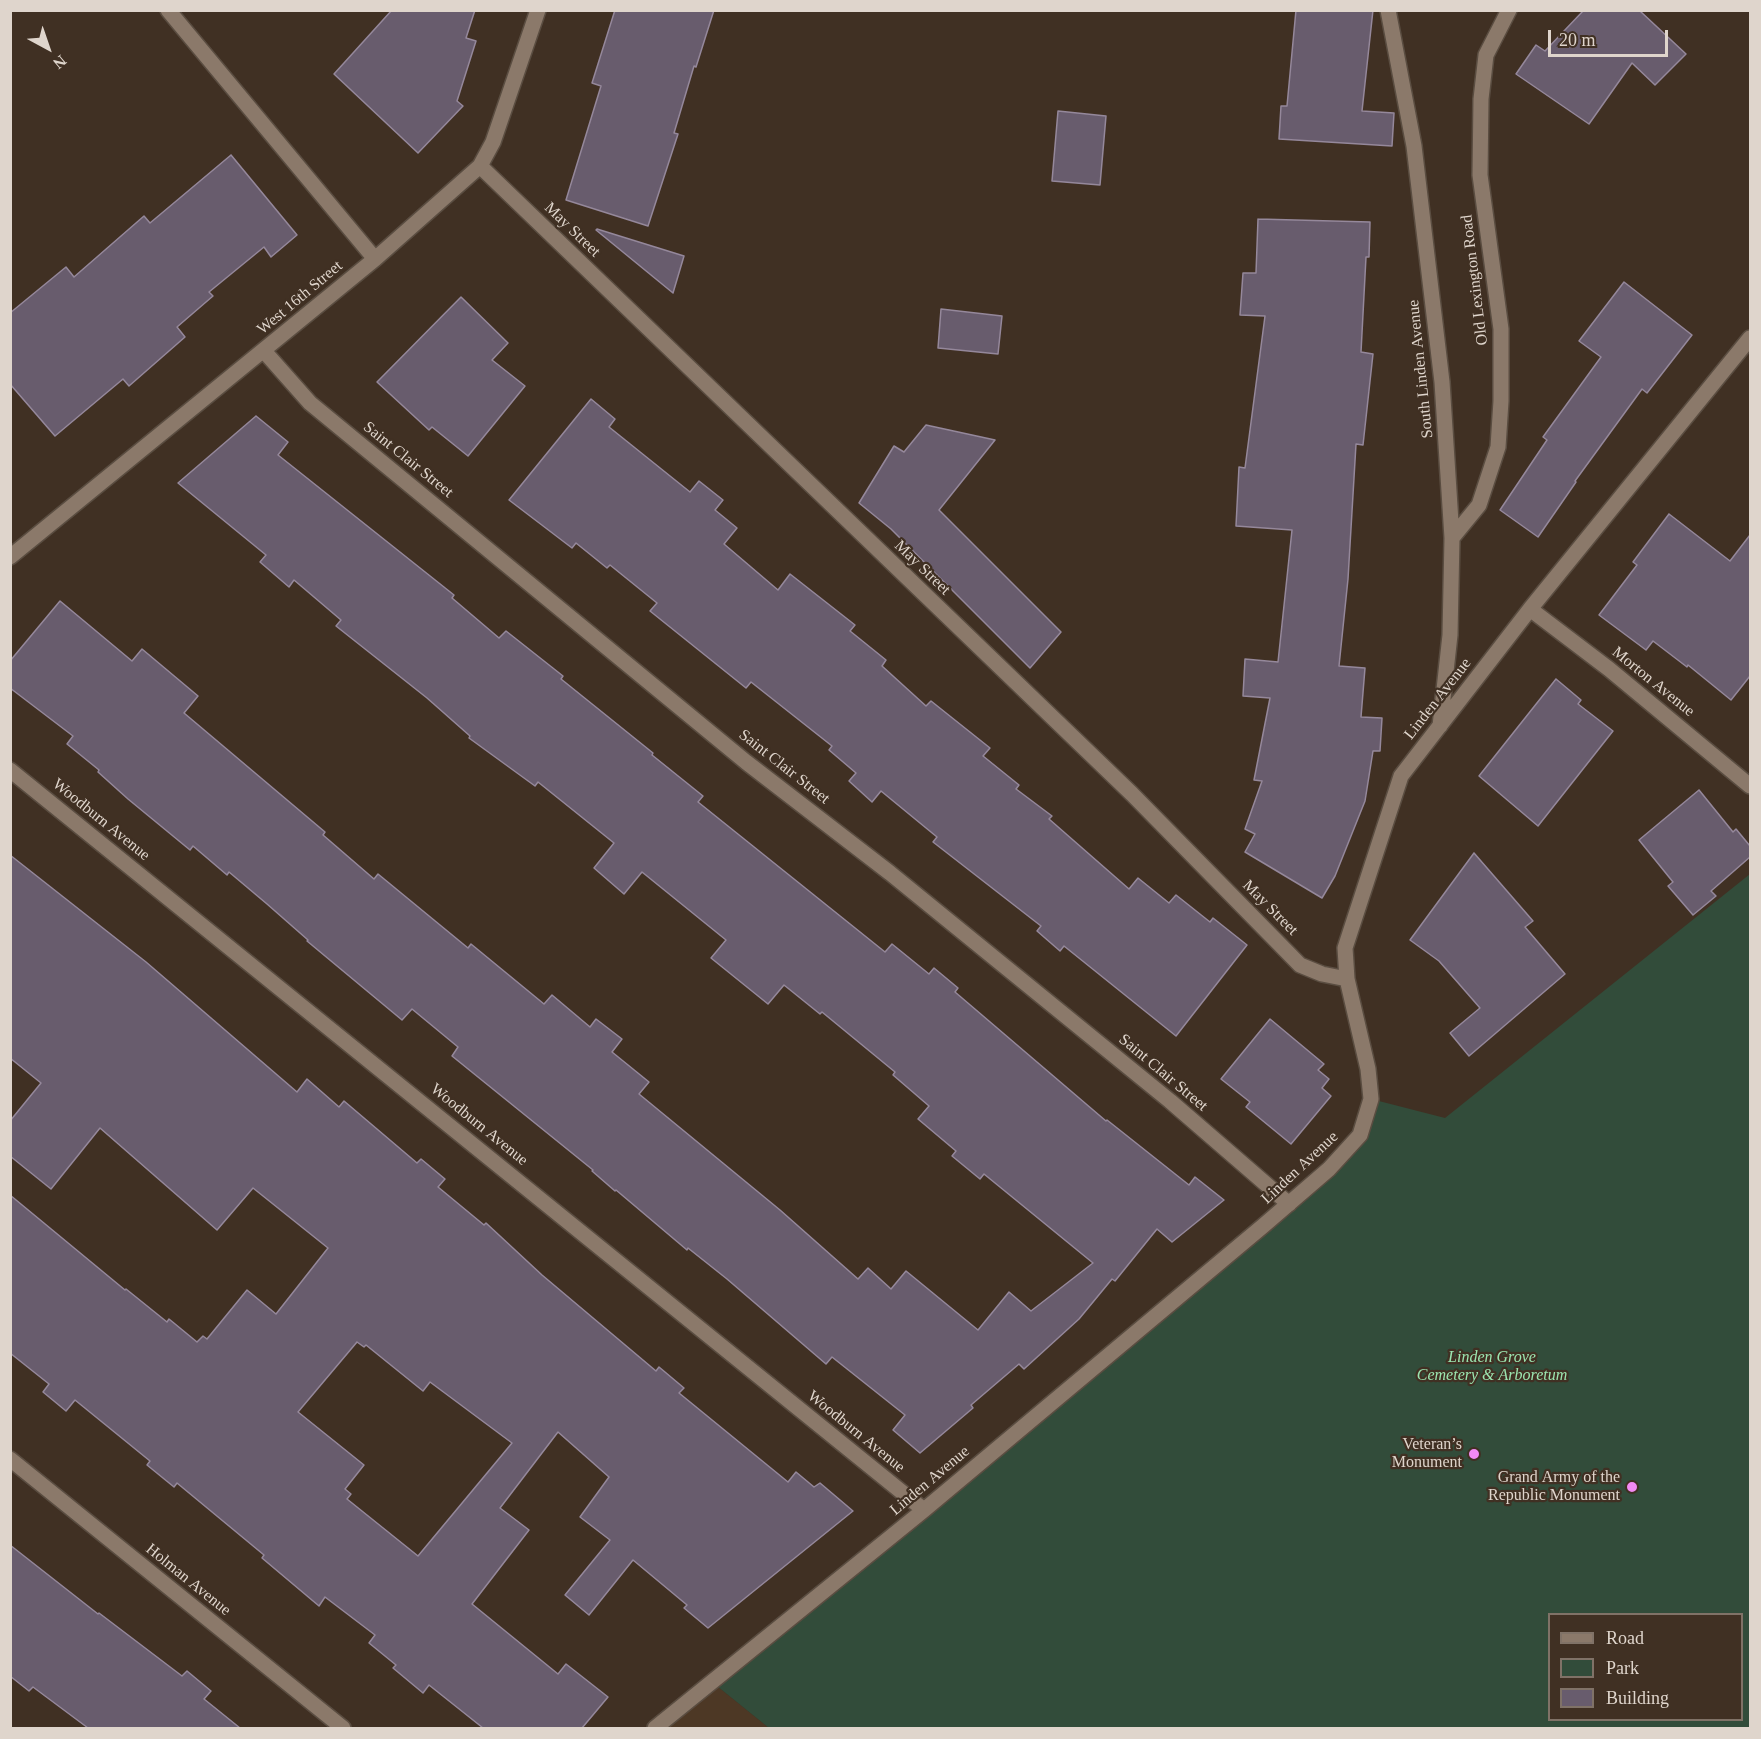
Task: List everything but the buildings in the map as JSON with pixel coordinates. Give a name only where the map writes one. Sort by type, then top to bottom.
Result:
[{"type":"street","points":[[168,10],[375,259]]},
{"type":"street","name":"West 16th Street","points":[[10,557],[375,259],[480,166],[493,142],[538,10]]},
{"type":"street","name":"South Linden Avenue","points":[[1388,10],[1415,158],[1442,382],[1452,538],[1450,634],[1440,726]]},
{"type":"street","name":"Old Lexington Road","points":[[1452,538],[1479,505],[1498,447],[1501,401],[1501,329],[1480,175],[1481,99],[1486,55],[1509,10]]},
{"type":"street","name":"May Street","points":[[480,166],[1132,794],[1300,965],[1322,974],[1347,979]]},
{"type":"street","name":"Linden Avenue","points":[[655,1728],[924,1510],[1289,1203],[1329,1169],[1359,1135],[1371,1099],[1368,1069],[1347,979],[1345,948],[1401,776],[1530,609],[1750,338]]},
{"type":"street","name":"Saint Clair Street","points":[[264,351],[310,403],[746,762],[890,873],[1170,1101],[1289,1203]]},
{"type":"street","name":"Morton Avenue","points":[[1530,609],[1609,669],[1750,786]]},
{"type":"street","name":"Woodburn Avenue","points":[[10,770],[924,1510]]},
{"type":"street","name":"Holman Avenue","points":[[10,1460],[344,1728]]},
{"type":"shaded area","points":[[712,1682],[769,1728],[655,1728]]},
{"type":"green space","name":"Linden Grove Cemetery & Arboretum","points":[[1750,874],[1750,1728],[769,1728],[712,1682],[1360,1135],[1371,1099],[1445,1118]]},
{"type":"place","name":"Veteran’s Monument","points":[[1474,1454]]},
{"type":"place","name":"Grand Army of the Republic Monument","points":[[1632,1487]]}]
